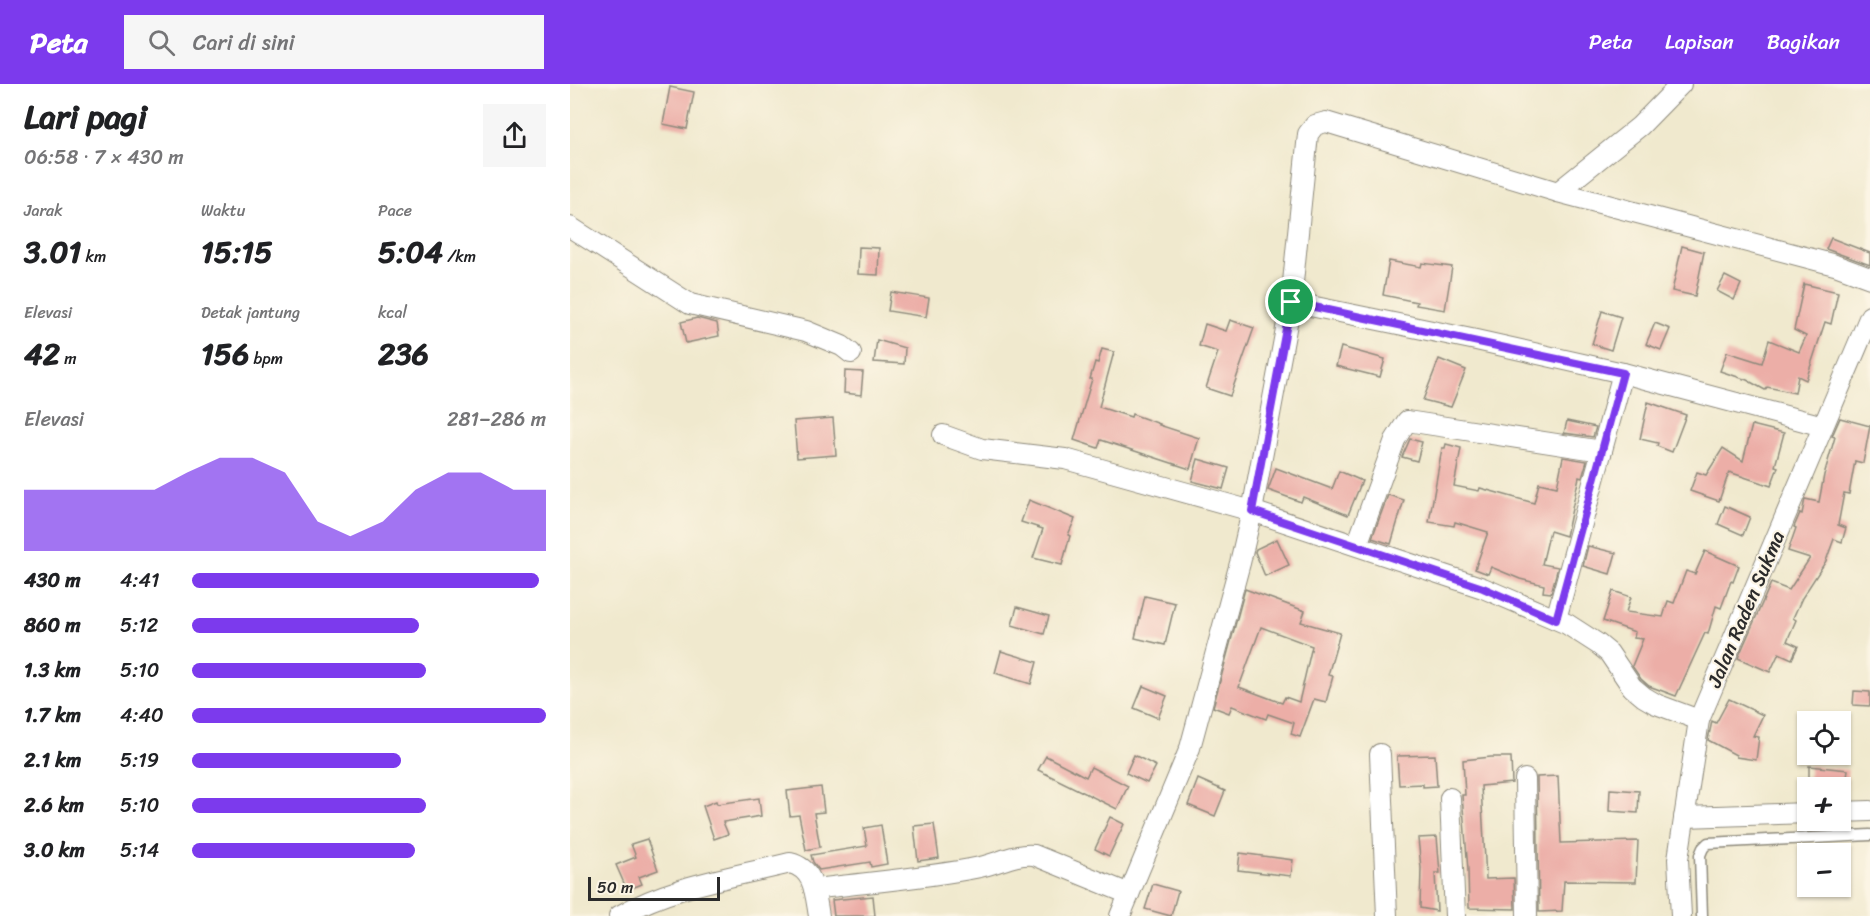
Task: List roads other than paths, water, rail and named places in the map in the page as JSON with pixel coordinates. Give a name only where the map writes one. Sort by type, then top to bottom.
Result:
[{"type":"street","points":[[1558,192],[1640,126],[1681,84]]},
{"type":"street","points":[[1120,916],[1190,748],[1240,563],[1252,511],[1291,302],[1308,134],[1315,125],[1326,122],[1558,192],[1835,266],[1870,278]]},
{"type":"street","points":[[570,227],[690,304],[806,331],[842,346],[851,353]]},
{"type":"street","points":[[1291,302],[1487,342],[1623,373],[1823,426]]},
{"type":"street","name":"Jalan Raden Sukma","points":[[1681,916],[1678,859],[1699,720],[1870,316]]},
{"type":"street","points":[[1556,620],[1623,373]]},
{"type":"street","points":[[1357,545],[1395,440],[1407,422],[1602,451]]},
{"type":"street","points":[[943,435],[982,449],[1065,459],[1252,511],[1483,588],[1556,620],[1590,639],[1609,653],[1632,687],[1644,697],[1656,704],[1699,720]]},
{"type":"street","points":[[1380,754],[1387,916]]},
{"type":"street","points":[[1525,779],[1527,916]]},
{"type":"street","points":[[1450,798],[1455,916]]},
{"type":"street","points":[[1851,811],[1869,809]]},
{"type":"street","points":[[1684,817],[1797,813]]},
{"type":"street","points":[[814,889],[982,866],[1022,854],[1034,855],[1130,894]]},
{"type":"street","points":[[621,915],[657,898],[790,863],[800,865],[808,874],[814,889],[819,916]]},
{"type":"lane","points":[[1702,916],[1700,855],[1708,843],[1870,835]]}]
